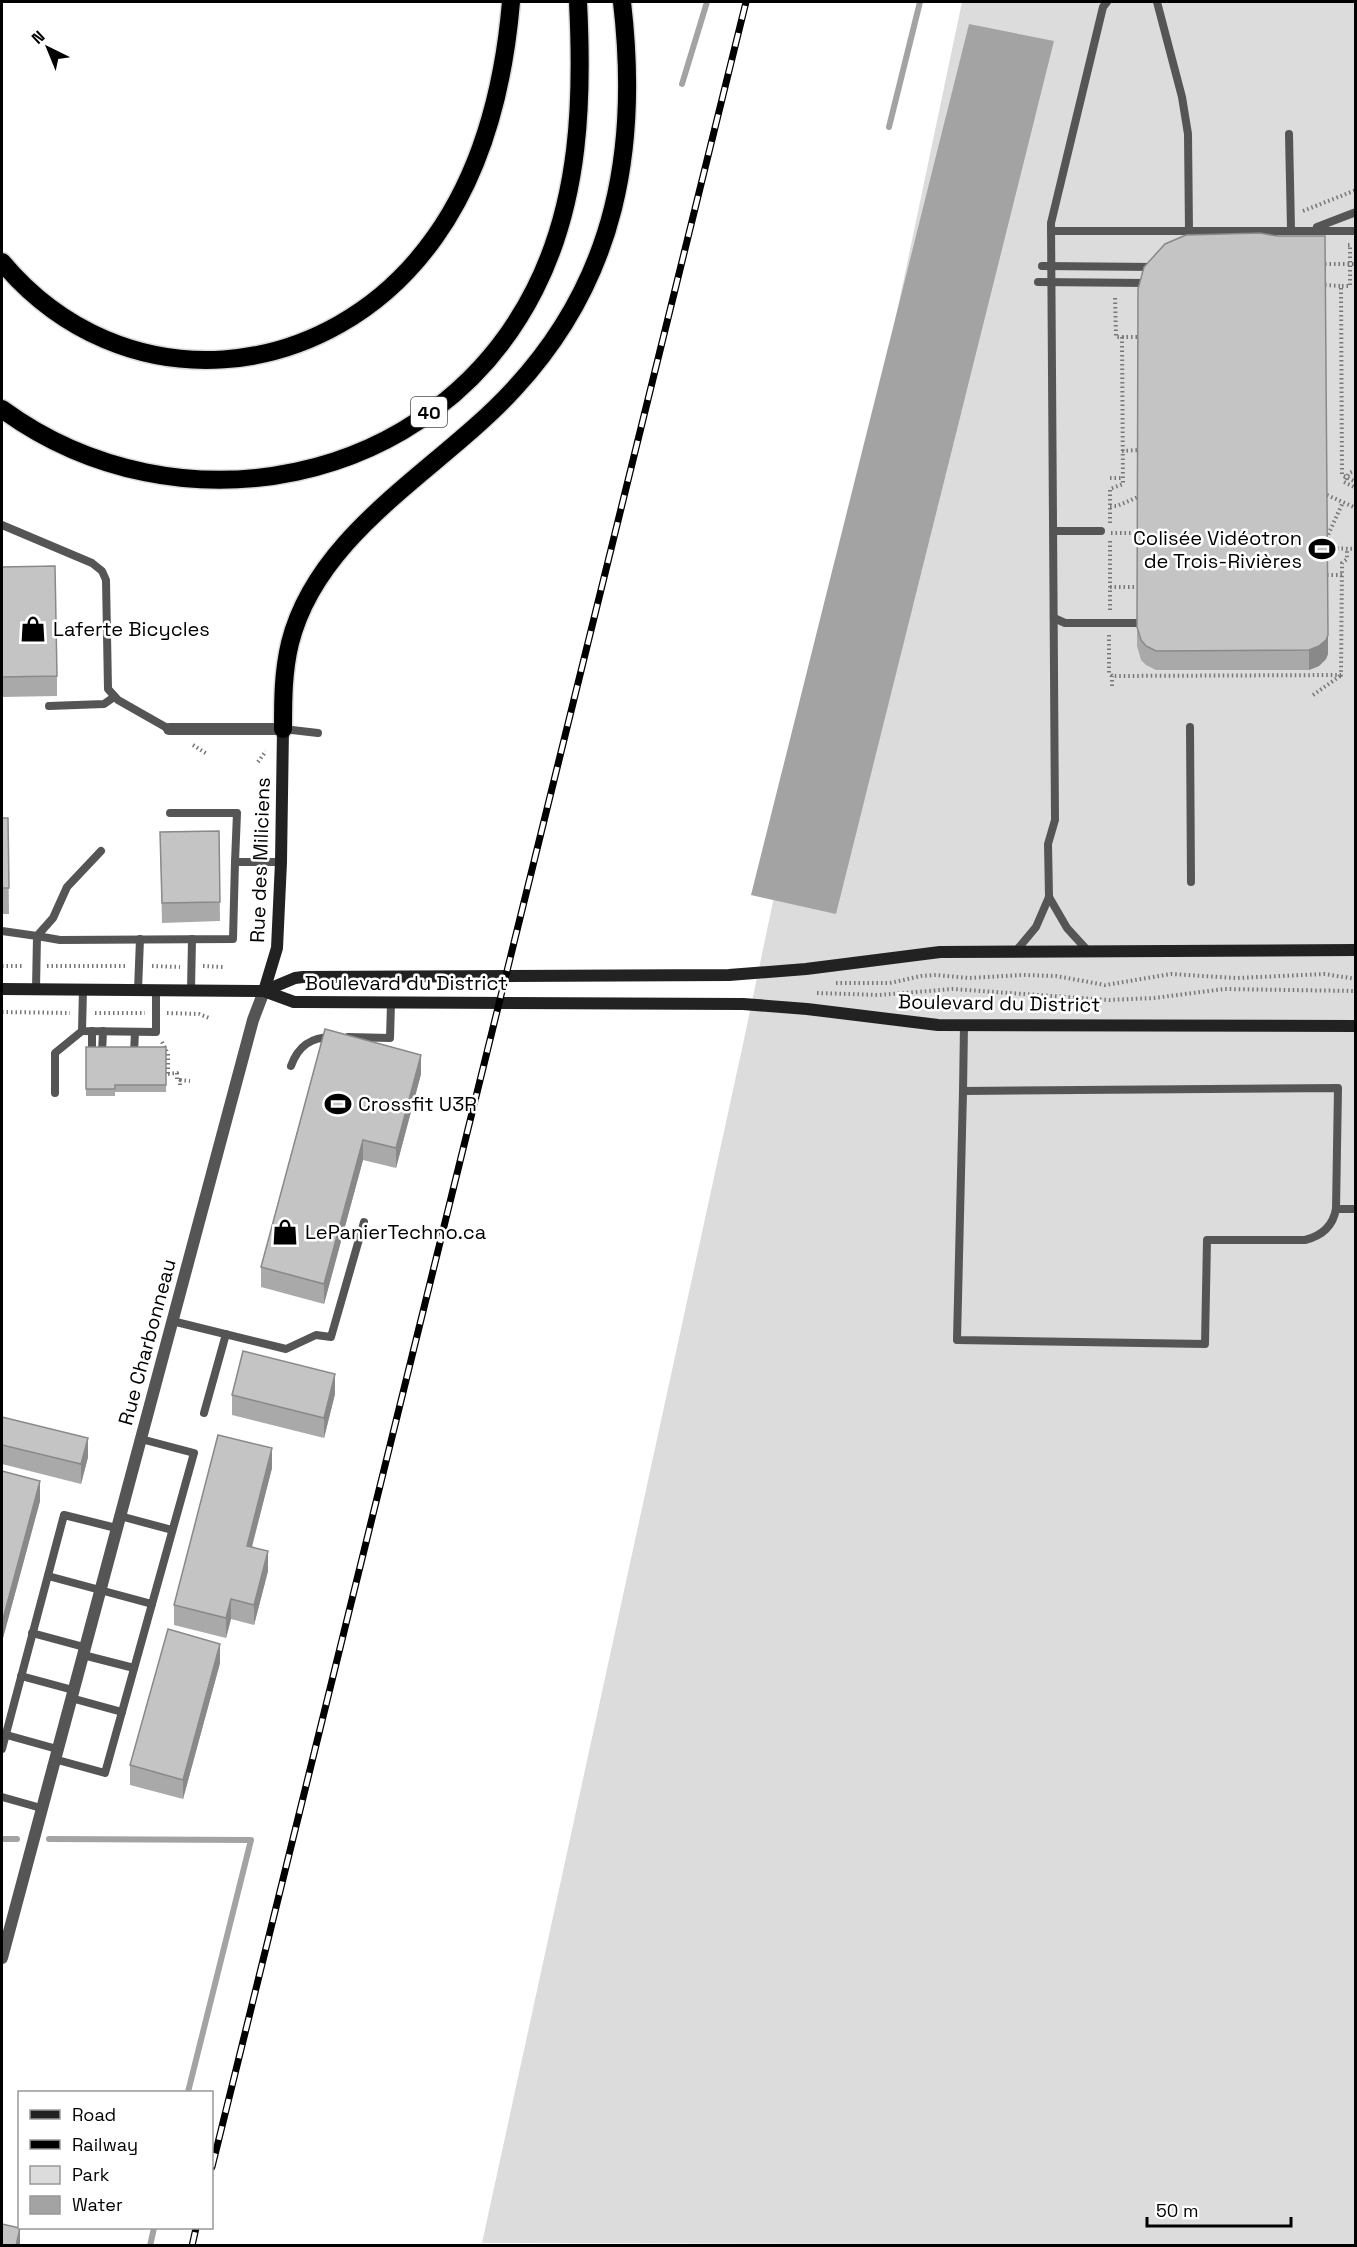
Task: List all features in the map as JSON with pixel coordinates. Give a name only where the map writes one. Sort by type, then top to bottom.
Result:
[{"type":"highway","points":[[2,261],[39,299],[75,324],[114,343],[149,354],[201,360],[241,358],[279,351],[334,328],[365,309],[402,276],[434,238],[456,204],[472,171],[491,115],[501,75],[511,2]]},
{"type":"highway","name":"40","points":[[2,409],[42,435],[89,457],[153,475],[204,481],[272,478],[323,465],[374,445],[424,416],[466,382],[503,340],[525,308],[549,258],[566,205],[576,154],[580,71],[578,2]]},
{"type":"highway","points":[[283,729],[283,677],[290,642],[305,603],[318,579],[340,550],[368,520],[471,433],[514,389],[556,335],[583,289],[609,224],[624,157],[629,98],[622,2]]},
{"type":"street","points":[[168,729],[283,729]]},
{"type":"street","name":"Rue des Miliciens","points":[[264,991],[276,956],[281,862],[283,729]]},
{"type":"street","name":"Boulevard du District","points":[[264,991],[303,977],[729,975],[806,969],[922,952],[1356,950]]},
{"type":"street","points":[[2,989],[264,991]]},
{"type":"street","name":"Boulevard du District","points":[[264,991],[294,1002],[743,1004],[822,1011],[915,1024],[964,1026],[1356,1026]]},
{"type":"street","name":"Rue Charbonneau","points":[[2,1958],[253,1020],[264,991]]},
{"type":"lane","points":[[1016,951],[1036,927],[1049,897],[1048,844],[1055,820],[1052,283],[1047,266],[1051,214],[1103,7],[1107,2]]},
{"type":"lane","points":[[1157,2],[1182,97],[1188,134],[1189,231]]},
{"type":"lane","points":[[1289,134],[1291,229]]},
{"type":"lane","points":[[1312,229],[1356,212]]},
{"type":"lane","points":[[1051,231],[1291,229],[1356,231]]},
{"type":"lane","points":[[1047,266],[1161,267]]},
{"type":"lane","points":[[1038,282],[1147,283]]},
{"type":"lane","points":[[2,525],[92,562],[102,571],[106,580],[108,689],[114,697],[168,729]]},
{"type":"lane","points":[[1054,531],[1105,532]]},
{"type":"lane","points":[[1054,618],[1065,623],[1137,623]]},
{"type":"lane","points":[[50,706],[104,704],[114,697]]},
{"type":"lane","points":[[1190,727],[1191,882]]},
{"type":"lane","points":[[283,729],[302,729],[318,733]]},
{"type":"lane","points":[[2,931],[60,940],[233,939],[237,813],[170,813]]},
{"type":"lane","points":[[36,989],[37,936],[53,918],[67,887],[102,851]]},
{"type":"lane","points":[[235,862],[281,862]]},
{"type":"lane","points":[[1049,897],[1063,922],[1088,951]]},
{"type":"lane","points":[[138,990],[140,939]]},
{"type":"lane","points":[[191,990],[192,939]]},
{"type":"lane","points":[[82,1031],[83,989]]},
{"type":"lane","points":[[56,1093],[56,1053],[82,1031],[156,1032],[156,990]]},
{"type":"lane","points":[[291,1066],[299,1049],[308,1041],[321,1037],[390,1038],[391,1003]]},
{"type":"lane","points":[[963,1091],[1338,1088],[1336,1209],[1329,1227],[1309,1239],[1207,1240],[1205,1344],[957,1340],[964,1026]]},
{"type":"lane","points":[[92,1031],[92,1053]]},
{"type":"lane","points":[[102,1053],[103,1031]]},
{"type":"lane","points":[[134,1053],[135,1032]]},
{"type":"lane","points":[[1336,1209],[1356,1209]]},
{"type":"lane","points":[[172,1321],[286,1349],[316,1335],[331,1337],[363,1222]]},
{"type":"lane","points":[[204,1413],[226,1334]]},
{"type":"lane","points":[[3,1734],[105,1773],[194,1453],[141,1439]]},
{"type":"lane","points":[[2,1749],[3,1734],[64,1515],[116,1528]]},
{"type":"lane","points":[[120,1515],[172,1530]]},
{"type":"lane","points":[[48,1576],[152,1604]]},
{"type":"lane","points":[[32,1633],[134,1668]]},
{"type":"lane","points":[[21,1676],[122,1712]]},
{"type":"lane","points":[[2,1797],[41,1808]]},
{"type":"path","points":[[1299,212],[1356,190]]},
{"type":"path","points":[[1325,285],[1353,286],[1350,245]]},
{"type":"path","points":[[1325,264],[1353,264]]},
{"type":"path","points":[[1341,285],[1342,475],[1356,482]]},
{"type":"path","points":[[1115,292],[1116,337],[1138,337]]},
{"type":"path","points":[[1109,314],[1115,314]]},
{"type":"path","points":[[1110,610],[1105,532],[1110,506],[1110,489],[1123,484],[1119,376],[1122,337]]},
{"type":"path","points":[[1122,451],[1138,450]]},
{"type":"path","points":[[1356,470],[1349,473],[1344,482],[1356,488]]},
{"type":"path","points":[[1110,478],[1123,478]]},
{"type":"path","points":[[1327,495],[1356,508]]},
{"type":"path","points":[[1110,506],[1117,506],[1138,497]]},
{"type":"path","points":[[1343,502],[1328,536],[1328,548],[1356,549]]},
{"type":"path","points":[[1105,532],[1138,533]]},
{"type":"path","points":[[1341,675],[1341,563],[1347,559],[1347,549]]},
{"type":"path","points":[[1327,575],[1342,575]]},
{"type":"path","points":[[1110,587],[1137,587]]},
{"type":"path","points":[[1109,632],[1109,673],[1112,676],[1112,686]]},
{"type":"path","points":[[1112,676],[1341,675]]},
{"type":"path","points":[[1313,695],[1341,675]]},
{"type":"path","points":[[2,966],[12,966]]},
{"type":"path","points":[[59,966],[127,966]]},
{"type":"path","points":[[150,966],[170,967]]},
{"type":"path","points":[[209,966],[223,967]]},
{"type":"path","points":[[832,983],[890,983],[931,975],[969,978],[1056,976],[1104,985],[1171,974],[1236,978],[1325,974],[1356,979]]},
{"type":"path","points":[[813,984],[816,994],[879,995],[953,989],[1108,1000],[1154,998],[1224,989],[1356,991]]},
{"type":"path","points":[[2,1012],[46,1013]]},
{"type":"path","points":[[93,1013],[141,1013]]},
{"type":"path","points":[[169,1013],[199,1014],[209,1018]]},
{"type":"path","points":[[168,1054],[167,1073],[177,1073],[177,1080],[190,1081]]},
{"type":"path","points":[[180,1080],[180,1086]]},
{"type":"green space","points":[[962,2],[1355,2],[1355,2245],[482,2243],[745,1035]]},
{"type":"water","points":[[969,24],[1054,41],[836,914],[751,895]]},
{"type":"building","points":[[1260,233],[1277,236],[1325,236],[1328,635],[1319,646],[1309,650],[1156,651],[1146,646],[1141,640],[1137,627],[1138,289],[1144,267],[1165,244],[1186,235]]},
{"type":"building","points":[[55,566],[57,676],[2,677],[2,567]]},
{"type":"building","points":[[2,818],[8,818],[9,888],[2,888]]},
{"type":"building","points":[[219,831],[220,902],[162,903],[160,832]]},
{"type":"building","points":[[325,1029],[421,1055],[396,1148],[363,1140],[324,1284],[261,1267]]},
{"type":"building","points":[[86,1047],[166,1047],[166,1085],[115,1085],[115,1089],[86,1089]]},
{"type":"building","points":[[243,1351],[335,1374],[324,1418],[232,1395]]},
{"type":"building","points":[[2,1417],[88,1438],[81,1464],[2,1445]]},
{"type":"building","points":[[218,1435],[272,1448],[247,1546],[268,1551],[254,1605],[231,1599],[226,1618],[174,1605]]},
{"type":"building","points":[[2,1471],[40,1481],[3,1619],[2,1618]]},
{"type":"building","points":[[168,1629],[220,1644],[183,1780],[130,1765]]},
{"type":"building","points":[[2,2224],[20,2229],[16,2246],[2,2246]]},
{"type":"waterway","points":[[682,84],[707,2]]},
{"type":"waterway","points":[[889,127],[920,2]]},
{"type":"waterway","points":[[2,1839],[17,1839]]},
{"type":"waterway","points":[[49,1839],[251,1840],[188,2091]]},
{"type":"waterway","points":[[150,2246],[154,2229]]},
{"type":"railway","points":[[213,2163],[746,2]]},
{"type":"railway","points":[[192,2246],[196,2229]]},
{"type":"place","name":"Colisée Vidéotron de Trois-Rivières","points":[[1322,549]]},
{"type":"place","name":"Laferte Bicycles","points":[[33,629]]},
{"type":"place","name":"Crossfit U3R","points":[[338,1104]]},
{"type":"place","name":"LePanierTechno.ca","points":[[285,1232]]}]
